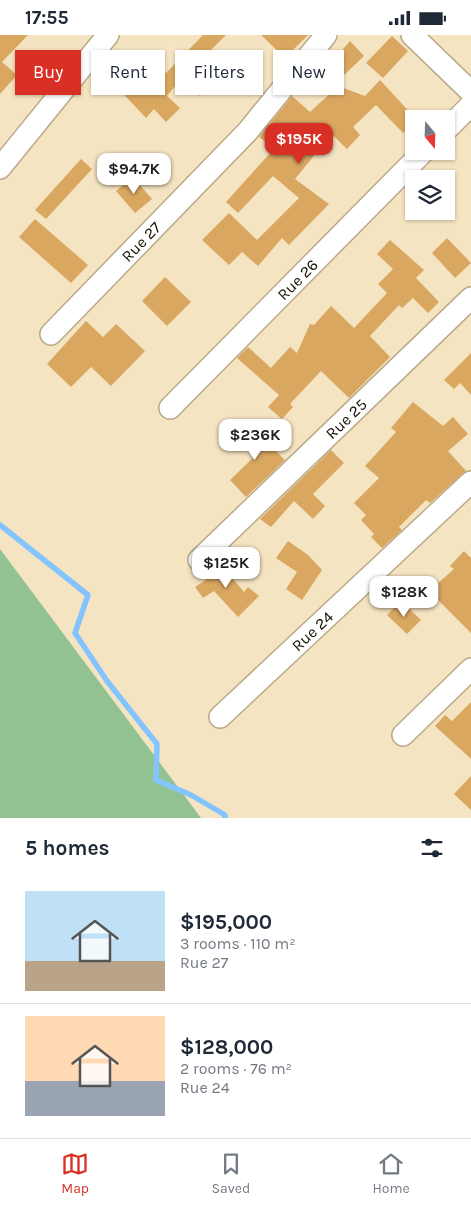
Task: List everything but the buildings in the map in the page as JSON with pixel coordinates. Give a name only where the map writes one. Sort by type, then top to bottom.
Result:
[{"type":"street","points":[[0,168],[108,35]]},
{"type":"street","name":"Rue 27","points":[[51,334],[248,131],[326,35]]},
{"type":"street","points":[[412,35],[471,92]]},
{"type":"street","points":[[455,120],[471,105]]},
{"type":"street","name":"Rue 26","points":[[170,408],[415,160]]},
{"type":"street","name":"Rue 25","points":[[199,560],[471,298]]},
{"type":"street","name":"Rue 24","points":[[220,717],[471,482]]},
{"type":"street","points":[[403,735],[471,669]]},
{"type":"green space","points":[[0,549],[201,818],[0,818]]},
{"type":"waterway","points":[[0,525],[88,595],[75,633],[107,681],[157,744],[156,780],[191,795],[225,815],[225,818]]}]
